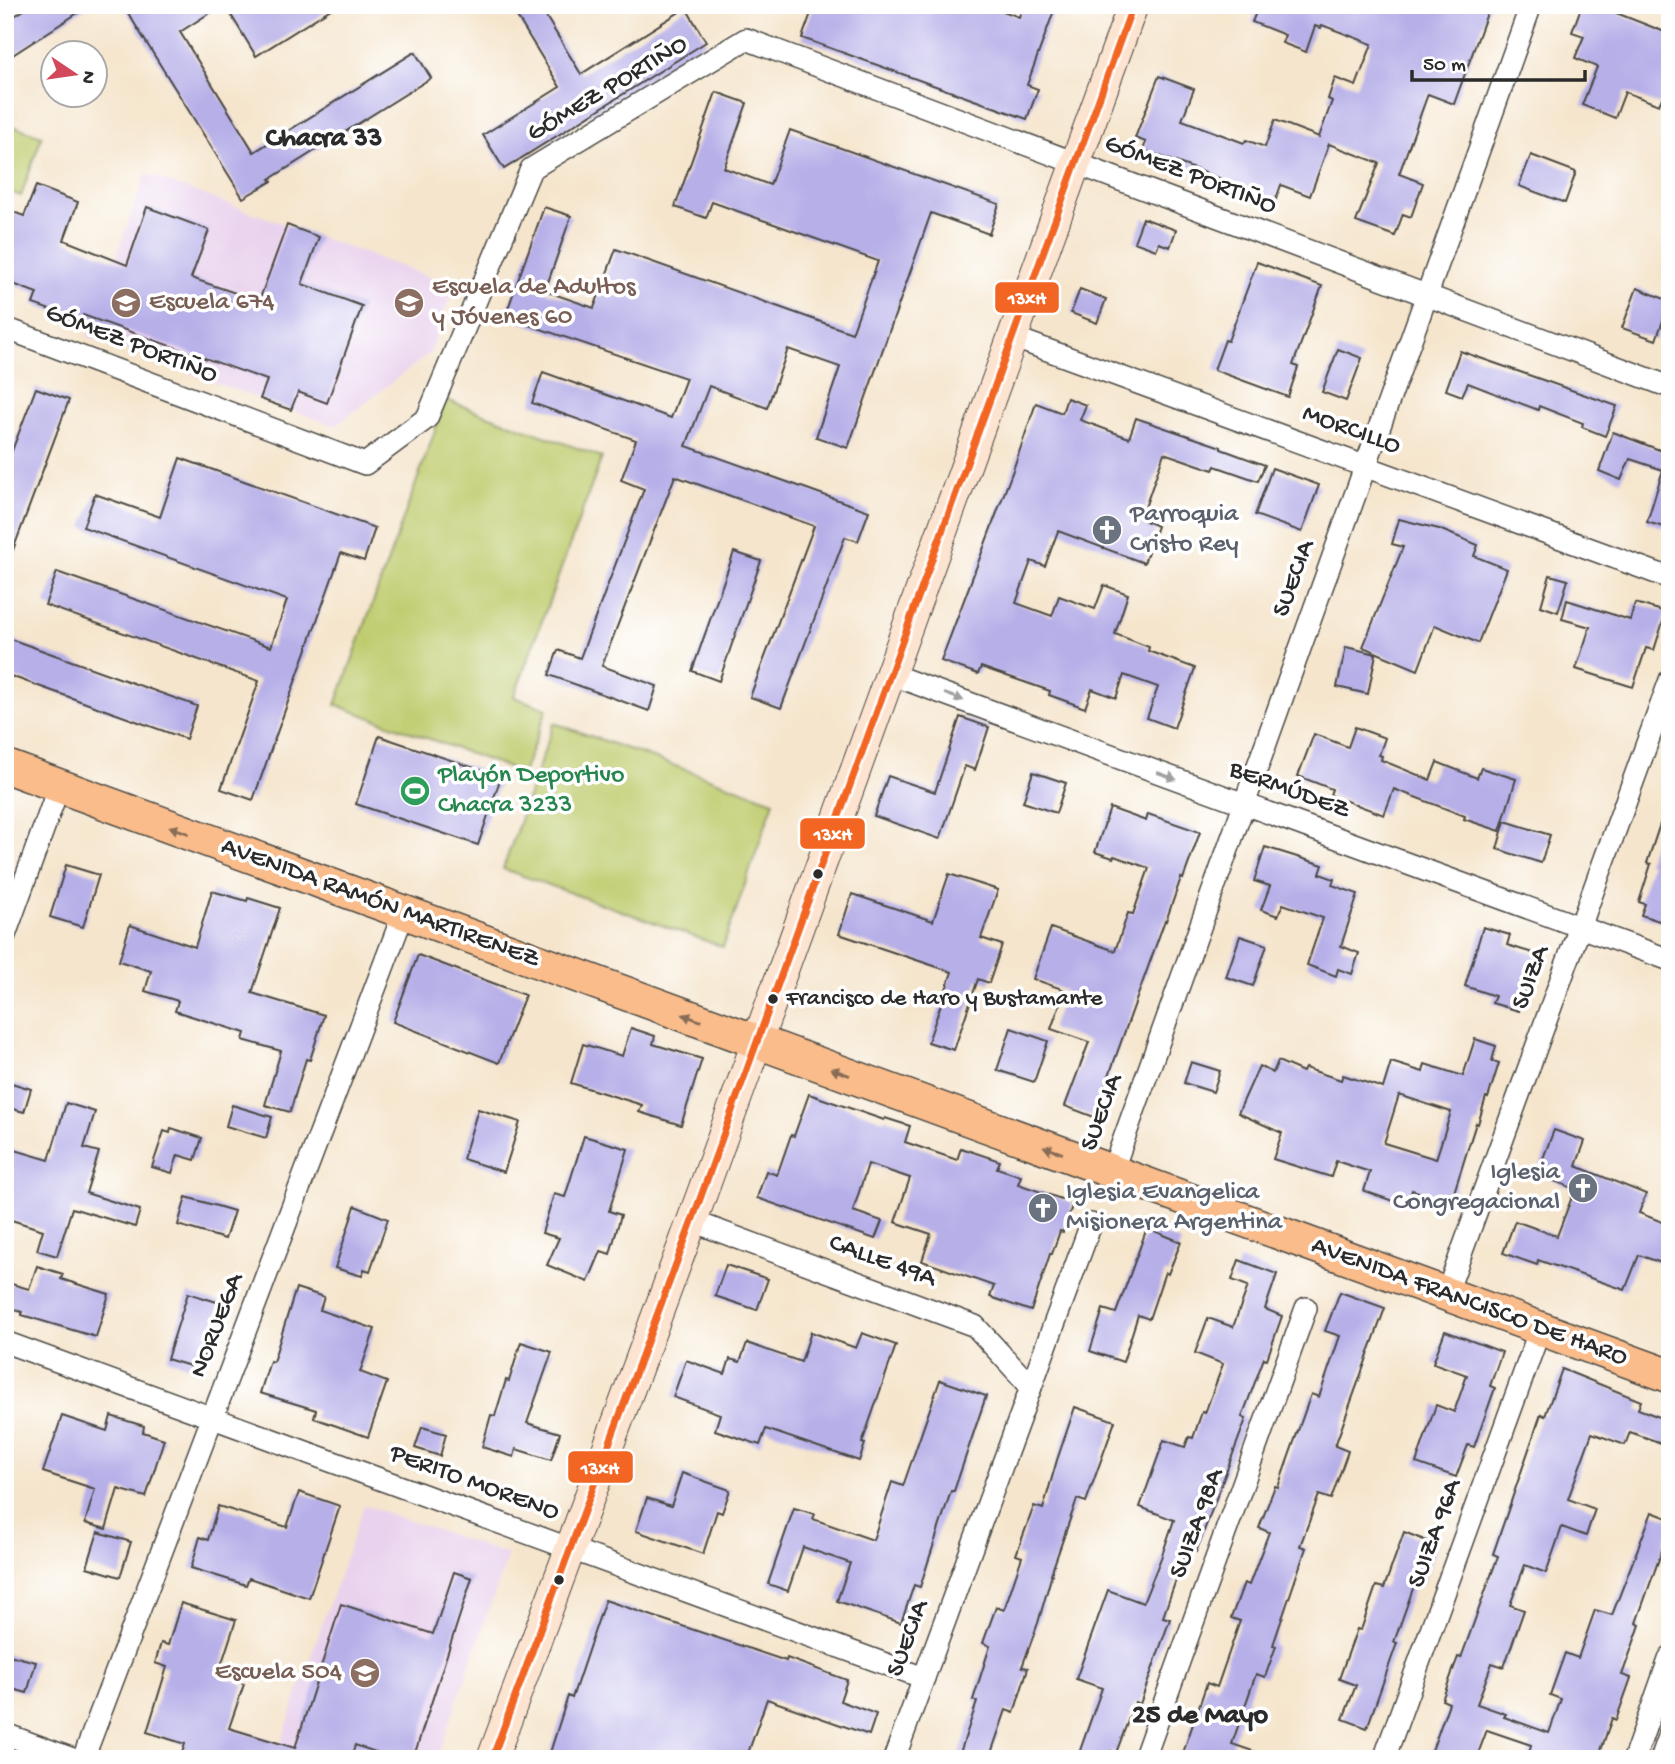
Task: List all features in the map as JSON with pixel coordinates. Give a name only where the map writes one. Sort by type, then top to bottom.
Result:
[{"type":"main road","points":[[492,1759],[692,1221],[1133,5]]},
{"type":"main road","name":"AVENIDA RAMÓN MARTIRENEZ","points":[[5,766],[756,1041]]},
{"type":"main road","name":"AVENIDA FRANCISCO DE HARO","points":[[756,1041],[1670,1376]]},
{"type":"street","name":"SUECIA","points":[[1112,1172],[1531,5]]},
{"type":"street","name":"GÓMEZ PORTIÑO","points":[[5,328],[365,464],[427,418],[531,169],[746,39],[1670,387]]},
{"type":"street","name":"MORCILLO","points":[[1012,337],[1670,578]]},
{"type":"street","name":"BERMÚDEZ","points":[[890,674],[1670,960]]},
{"type":"street","name":"SUIZA","points":[[1446,1295],[1670,680]]},
{"type":"street","points":[[5,935],[59,786]]},
{"type":"street","name":"NORUEGA","points":[[83,1759],[404,912]]},
{"type":"street","name":"CALLE 49A","points":[[692,1221],[975,1326],[1031,1387]]},
{"type":"street","name":"SUECIA","points":[[894,1759],[1091,1224]]},
{"type":"street","name":"SUIZA 98A","points":[[1144,1759],[1306,1308]]},
{"type":"street","name":"SUIZA 96A","points":[[1384,1759],[1540,1329]]},
{"type":"street","name":"PERITO MORENO","points":[[5,1342],[924,1678]]},
{"type":"street","points":[[1634,1759],[1670,1657]]},
{"type":"street","points":[[5,1734],[73,1759]]},
{"type":"street","points":[[1661,1759],[1670,1734]]},
{"type":"shaded area","points":[[146,174],[454,286],[430,353],[335,426],[87,336]]},
{"type":"shaded area","points":[[364,1505],[508,1555],[437,1759],[275,1759]]},
{"type":"green space","points":[[5,123],[42,136],[21,196],[5,190]]},
{"type":"green space","points":[[446,400],[602,457],[514,697],[547,709],[523,773],[336,705]]},
{"type":"green space","points":[[554,723],[774,801],[723,947],[503,869]]},
{"type":"building","points":[[32,5],[90,5],[5,60],[5,22]]},
{"type":"building","points":[[123,5],[222,5],[180,32],[254,152],[415,52],[431,78],[243,198]]},
{"type":"building","points":[[225,5],[337,5],[256,56]]},
{"type":"building","points":[[510,5],[539,5],[581,74],[686,8],[706,42],[504,169],[483,135],[560,87]]},
{"type":"building","points":[[814,5],[987,5],[1019,17],[1023,5],[1056,5],[1027,85],[1038,89],[1027,119],[802,38]]},
{"type":"building","points":[[1259,5],[1490,5],[1454,104],[1428,94],[1399,174],[1423,183],[1411,217],[1403,214],[1395,236],[1356,222],[1379,163],[1329,144],[1310,196],[1281,185],[1275,202],[1229,185],[1230,182],[1143,150],[1146,142],[1135,138],[1159,76],[1194,89],[1182,120],[1244,143],[1246,140],[1265,147],[1275,120],[1319,137],[1332,101],[1328,99],[1335,78],[1356,86],[1372,44],[1322,25],[1321,28],[1315,26],[1306,52],[1282,43],[1285,35],[1252,22]]},
{"type":"building","points":[[1582,5],[1596,5],[1670,34],[1670,101],[1662,98],[1659,105],[1625,92],[1615,118],[1582,105],[1597,67],[1575,58],[1584,36],[1572,32]]},
{"type":"building","points":[[716,92],[747,103],[724,168],[770,185],[790,130],[999,204],[989,234],[931,213],[848,448],[816,437],[840,367],[788,349],[767,408],[709,386],[686,446],[869,511],[858,541],[845,537],[781,708],[750,697],[814,526],[675,476],[602,666],[657,686],[649,711],[549,675],[558,650],[580,658],[644,489],[621,480],[636,440],[532,403],[543,372],[671,418],[686,378],[505,317],[544,207],[571,216],[545,291],[594,308],[616,249],[852,333],[878,261],[712,202],[706,218],[675,207]]},
{"type":"building","points":[[1531,155],[1576,172],[1565,203],[1519,186]]},
{"type":"building","points":[[36,186],[78,202],[64,240],[127,265],[147,207],[209,230],[191,278],[259,301],[287,225],[319,237],[302,284],[362,306],[327,403],[298,392],[291,410],[260,399],[267,380],[83,315],[82,321],[33,304],[37,293],[5,281],[5,209],[24,216]]},
{"type":"building","points":[[1143,218],[1176,230],[1170,247],[1159,243],[1156,250],[1134,242]]},
{"type":"building","points":[[1257,262],[1322,286],[1293,365],[1298,367],[1288,397],[1214,370],[1225,340],[1228,341]]},
{"type":"building","points":[[1637,288],[1670,301],[1656,340],[1622,328]]},
{"type":"building","points":[[1080,289],[1106,299],[1097,323],[1071,313]]},
{"type":"building","points":[[1338,349],[1362,358],[1346,401],[1322,392]]},
{"type":"building","points":[[1460,351],[1617,406],[1605,436],[1582,427],[1583,423],[1539,406],[1538,410],[1468,383],[1462,396],[1446,390]]},
{"type":"building","points":[[36,388],[69,400],[5,566],[5,469]]},
{"type":"building","points":[[1067,398],[1086,405],[1080,420],[1129,438],[1136,418],[1265,465],[1258,481],[1215,466],[1213,470],[1164,453],[1141,519],[1157,526],[1144,563],[1058,531],[1045,566],[1031,561],[1016,603],[1052,616],[1059,596],[1095,609],[1104,585],[1128,594],[1115,634],[1149,647],[1148,651],[1195,668],[1174,728],[1147,718],[1158,687],[1124,675],[1116,698],[1092,689],[1085,708],[1049,695],[1050,691],[981,667],[978,674],[941,661],[1036,403],[1062,413]]},
{"type":"building","points":[[1613,432],[1670,454],[1670,529],[1647,522],[1663,470],[1630,459],[1621,480],[1599,471]]},
{"type":"building","points":[[180,458],[375,528],[364,561],[341,553],[253,800],[221,789],[259,681],[45,605],[57,572],[271,647],[287,600],[83,527],[95,494],[160,517]]},
{"type":"building","points":[[1272,468],[1319,485],[1302,532],[1255,515]]},
{"type":"building","points":[[1399,519],[1439,529],[1478,545],[1474,556],[1507,569],[1478,643],[1435,625],[1418,670],[1363,647],[1403,547],[1392,544]]},
{"type":"building","points":[[734,552],[761,561],[719,681],[692,671]]},
{"type":"building","points":[[1550,575],[1568,580],[1558,612],[1541,606]]},
{"type":"building","points":[[1567,600],[1630,620],[1635,603],[1666,612],[1654,650],[1646,648],[1633,687],[1576,669],[1590,627],[1562,619]]},
{"type":"building","points":[[5,637],[197,706],[186,739],[5,674]]},
{"type":"building","points":[[1346,647],[1376,654],[1368,694],[1337,687]]},
{"type":"building","points":[[960,717],[989,727],[975,770],[965,766],[940,839],[874,816],[888,776],[935,792]]},
{"type":"building","points":[[1355,727],[1385,738],[1379,755],[1382,756],[1381,760],[1430,780],[1437,762],[1477,778],[1481,768],[1516,779],[1500,831],[1464,819],[1465,816],[1394,789],[1384,815],[1330,795],[1332,789],[1298,776],[1314,734],[1348,747]]},
{"type":"building","points":[[379,736],[501,777],[478,845],[356,804]]},
{"type":"building","points":[[1033,772],[1066,783],[1056,813],[1023,802]]},
{"type":"building","points":[[1666,806],[1670,806],[1670,898],[1662,922],[1641,915],[1645,904],[1639,902],[1651,864],[1647,863]]},
{"type":"building","points":[[1110,808],[1146,821],[1148,814],[1200,832],[1165,920],[1094,1117],[1065,1106],[1089,1042],[1051,1029],[1065,990],[1033,979],[1051,928],[1115,951],[1128,913],[1133,914],[1149,868],[1095,852]]},
{"type":"building","points":[[1505,821],[1550,835],[1541,863],[1497,849]]},
{"type":"building","points":[[1265,847],[1323,865],[1320,874],[1334,879],[1332,885],[1358,894],[1341,946],[1359,953],[1352,974],[1338,969],[1336,976],[1307,965],[1323,918],[1283,904],[1278,916],[1261,910],[1270,886],[1254,881]]},
{"type":"building","points":[[66,865],[99,875],[83,927],[50,917]]},
{"type":"building","points":[[949,874],[998,890],[981,938],[1002,945],[989,983],[978,979],[954,1050],[928,1042],[952,972],[839,934],[852,894],[933,921]]},
{"type":"building","points":[[212,891],[280,908],[252,993],[324,1015],[310,1060],[306,1059],[290,1112],[265,1105],[281,1051],[243,1040],[245,1033],[175,1011],[178,1001],[145,991],[151,971],[119,961],[130,925],[195,947]]},
{"type":"building","points":[[1483,927],[1510,935],[1507,945],[1539,955],[1533,974],[1530,973],[1519,1011],[1492,1003],[1495,996],[1465,986]]},
{"type":"building","points":[[1240,936],[1267,945],[1253,986],[1226,977]]},
{"type":"building","points":[[418,955],[525,995],[499,1063],[393,1022]]},
{"type":"building","points":[[631,1028],[655,1036],[653,1044],[702,1059],[681,1125],[639,1112],[642,1105],[571,1083],[583,1044],[622,1056]]},
{"type":"building","points":[[1011,1028],[1048,1041],[1034,1082],[997,1070]]},
{"type":"building","points":[[1475,1039],[1496,1046],[1492,1061],[1499,1063],[1488,1098],[1486,1097],[1478,1124],[1476,1123],[1451,1202],[1412,1190],[1407,1206],[1364,1191],[1370,1172],[1336,1161],[1331,1177],[1273,1159],[1282,1133],[1238,1113],[1259,1066],[1273,1073],[1278,1061],[1303,1072],[1305,1068],[1341,1080],[1343,1075],[1383,1088],[1391,1062],[1423,1072],[1425,1064],[1463,1076]],"holes":[[[1399,1095],[1451,1112],[1436,1159],[1384,1143]]]},
{"type":"building","points":[[1191,1062],[1220,1071],[1213,1092],[1184,1083]]},
{"type":"building","points":[[5,1081],[31,1089],[24,1112],[5,1107]]},
{"type":"building","points":[[809,1094],[884,1120],[885,1118],[910,1126],[905,1142],[957,1160],[961,1148],[1000,1161],[997,1168],[1021,1176],[1018,1184],[1073,1203],[1063,1232],[1060,1231],[1050,1254],[1031,1311],[990,1297],[994,1286],[922,1261],[931,1234],[895,1222],[910,1178],[868,1164],[853,1211],[882,1221],[875,1239],[757,1198],[766,1171],[777,1175]]},
{"type":"building","points":[[66,1103],[95,1112],[84,1148],[99,1152],[86,1193],[140,1210],[135,1227],[72,1208],[57,1256],[37,1250],[43,1230],[5,1218],[5,1147],[49,1160]]},
{"type":"building","points":[[232,1105],[272,1117],[266,1138],[226,1126]]},
{"type":"building","points":[[478,1109],[520,1122],[504,1172],[463,1159]]},
{"type":"building","points":[[171,1128],[202,1138],[195,1160],[178,1155],[172,1173],[152,1167],[164,1131],[170,1133]]},
{"type":"building","points":[[1554,1130],[1585,1141],[1576,1166],[1646,1194],[1639,1213],[1670,1225],[1670,1266],[1639,1255],[1625,1290],[1538,1260],[1537,1265],[1503,1253],[1515,1221],[1557,1236],[1575,1189],[1537,1174]]},
{"type":"building","points":[[584,1136],[628,1149],[609,1211],[621,1215],[610,1254],[601,1251],[588,1282],[547,1265],[559,1238],[542,1233],[554,1194],[565,1197]]},
{"type":"building","points":[[186,1197],[234,1211],[225,1239],[178,1225]]},
{"type":"building","points":[[355,1206],[388,1219],[370,1271],[364,1269],[362,1276],[335,1268]]},
{"type":"building","points":[[1147,1228],[1181,1242],[1168,1274],[1165,1272],[1149,1319],[1138,1315],[1123,1362],[1090,1351],[1103,1309],[1116,1313]]},
{"type":"building","points":[[1239,1260],[1277,1274],[1265,1309],[1282,1316],[1242,1417],[1246,1419],[1196,1552],[1187,1548],[1163,1617],[1170,1619],[1140,1704],[1135,1702],[1116,1753],[1111,1751],[1108,1759],[1077,1759],[1102,1688],[1076,1679],[1108,1590],[1143,1603],[1161,1558],[1174,1520],[1140,1507],[1164,1440],[1185,1447],[1189,1437],[1193,1438],[1202,1412],[1205,1413],[1223,1364],[1195,1353],[1208,1318],[1233,1327],[1248,1286],[1232,1280]]},
{"type":"building","points":[[726,1265],[768,1279],[757,1310],[715,1296]]},
{"type":"building","points":[[37,1266],[63,1274],[61,1279],[109,1294],[96,1337],[22,1315],[22,1312],[5,1307],[5,1282],[29,1289]]},
{"type":"building","points":[[296,1288],[324,1297],[320,1310],[375,1329],[360,1372],[387,1382],[368,1437],[314,1418],[316,1410],[260,1393],[270,1361],[273,1362]]},
{"type":"building","points":[[1340,1292],[1385,1308],[1335,1446],[1348,1451],[1331,1499],[1319,1495],[1300,1546],[1306,1548],[1273,1645],[1276,1646],[1265,1677],[1256,1674],[1232,1744],[1267,1756],[1267,1759],[1181,1759],[1207,1683],[1217,1687],[1240,1621],[1231,1618],[1244,1583],[1249,1585],[1269,1532],[1259,1528],[1275,1486],[1278,1487],[1311,1394],[1319,1397],[1340,1336],[1325,1331]]},
{"type":"building","points":[[188,1293],[220,1303],[200,1369],[167,1359]]},
{"type":"building","points":[[1445,1331],[1502,1352],[1490,1386],[1495,1388],[1474,1447],[1468,1445],[1456,1477],[1416,1463],[1436,1405],[1454,1412],[1467,1375],[1433,1363]]},
{"type":"building","points":[[811,1332],[856,1348],[862,1333],[896,1345],[862,1443],[865,1444],[859,1461],[766,1429],[760,1445],[715,1430],[720,1414],[673,1397],[686,1360],[725,1374],[730,1359],[740,1362],[747,1343],[801,1362]]},
{"type":"building","points":[[521,1342],[552,1352],[527,1423],[560,1433],[551,1460],[516,1449],[514,1457],[482,1447],[491,1415],[495,1416]]},
{"type":"building","points":[[1562,1369],[1641,1401],[1638,1409],[1670,1421],[1670,1446],[1630,1432],[1625,1445],[1592,1433],[1568,1499],[1595,1509],[1586,1536],[1562,1527],[1546,1573],[1525,1565],[1510,1605],[1524,1610],[1504,1667],[1492,1663],[1477,1704],[1549,1733],[1561,1699],[1550,1695],[1565,1653],[1578,1658],[1595,1610],[1612,1615],[1652,1512],[1670,1519],[1670,1528],[1636,1623],[1640,1625],[1622,1675],[1631,1678],[1616,1720],[1612,1718],[1598,1759],[1528,1759],[1531,1745],[1487,1730],[1476,1759],[1429,1759],[1449,1703],[1442,1700],[1458,1657],[1461,1658],[1498,1556],[1493,1554],[1541,1414],[1545,1416]]},
{"type":"building","points":[[940,1380],[986,1396],[920,1587],[914,1585],[901,1623],[837,1601],[850,1563],[803,1547],[788,1591],[768,1584],[794,1508],[815,1514],[813,1519],[873,1540],[892,1482],[903,1486]]},
{"type":"building","points":[[1075,1407],[1115,1421],[1086,1502],[1077,1499],[1051,1574],[1038,1623],[1022,1667],[1028,1668],[1014,1713],[1006,1710],[989,1759],[958,1759],[977,1702],[973,1700],[990,1646],[983,1643],[996,1607],[1004,1610],[1022,1557],[1016,1555],[1034,1506],[1043,1509]]},
{"type":"building","points":[[62,1416],[107,1431],[111,1416],[144,1426],[143,1432],[164,1439],[146,1497],[118,1489],[106,1529],[85,1523],[95,1489],[43,1472]]},
{"type":"building","points":[[422,1427],[446,1434],[440,1456],[415,1448]]},
{"type":"building","points":[[682,1473],[730,1490],[722,1513],[717,1511],[703,1554],[636,1531],[647,1498],[671,1506]]},
{"type":"building","points":[[299,1492],[340,1506],[309,1598],[249,1578],[246,1585],[191,1568],[200,1537],[208,1540],[218,1506],[287,1527]]},
{"type":"building","points":[[98,1532],[131,1542],[120,1577],[87,1567]]},
{"type":"building","points":[[1404,1532],[1437,1545],[1422,1585],[1415,1583],[1367,1728],[1343,1719],[1356,1685],[1339,1679],[1357,1629],[1361,1630],[1376,1586],[1384,1588]]},
{"type":"building","points":[[454,1572],[472,1578],[413,1759],[396,1759],[355,1745],[351,1759],[180,1759],[185,1744],[147,1732],[167,1667],[155,1663],[161,1643],[168,1645],[181,1603],[236,1620],[218,1675],[244,1684],[229,1728],[295,1748],[341,1604],[433,1634]]},
{"type":"building","points":[[605,1600],[847,1680],[840,1701],[876,1714],[869,1735],[767,1699],[746,1759],[548,1759],[568,1696],[572,1698]]},
{"type":"building","points":[[5,1654],[36,1662],[27,1693],[5,1687]]},
{"type":"transit line","name":"13xH","points":[[492,1759],[692,1221],[1133,5]]},
{"type":"place","name":"Escuela 674","points":[[126,303]]},
{"type":"place","name":"Escuela de Adultos y Jóvenes 60","points":[[409,303]]},
{"type":"place","name":"Parroquia Cristo Rey","points":[[1107,530]]},
{"type":"place","name":"Playón Deportivo Chacra 3233","points":[[415,791]]},
{"type":"place","name":"Francisco de Haro y Bustamante","points":[[773,999]]},
{"type":"place","name":"Iglesia Congregacional","points":[[1583,1188]]},
{"type":"place","name":"Iglesia Evangelica Misionera Argentina","points":[[1043,1208]]},
{"type":"place","name":"Escuela 504","points":[[365,1673]]},
{"type":"district","name":"Chacra 33","points":[[324,139]]},
{"type":"district","name":"25 de Mayo","points":[[1200,1716]]}]
